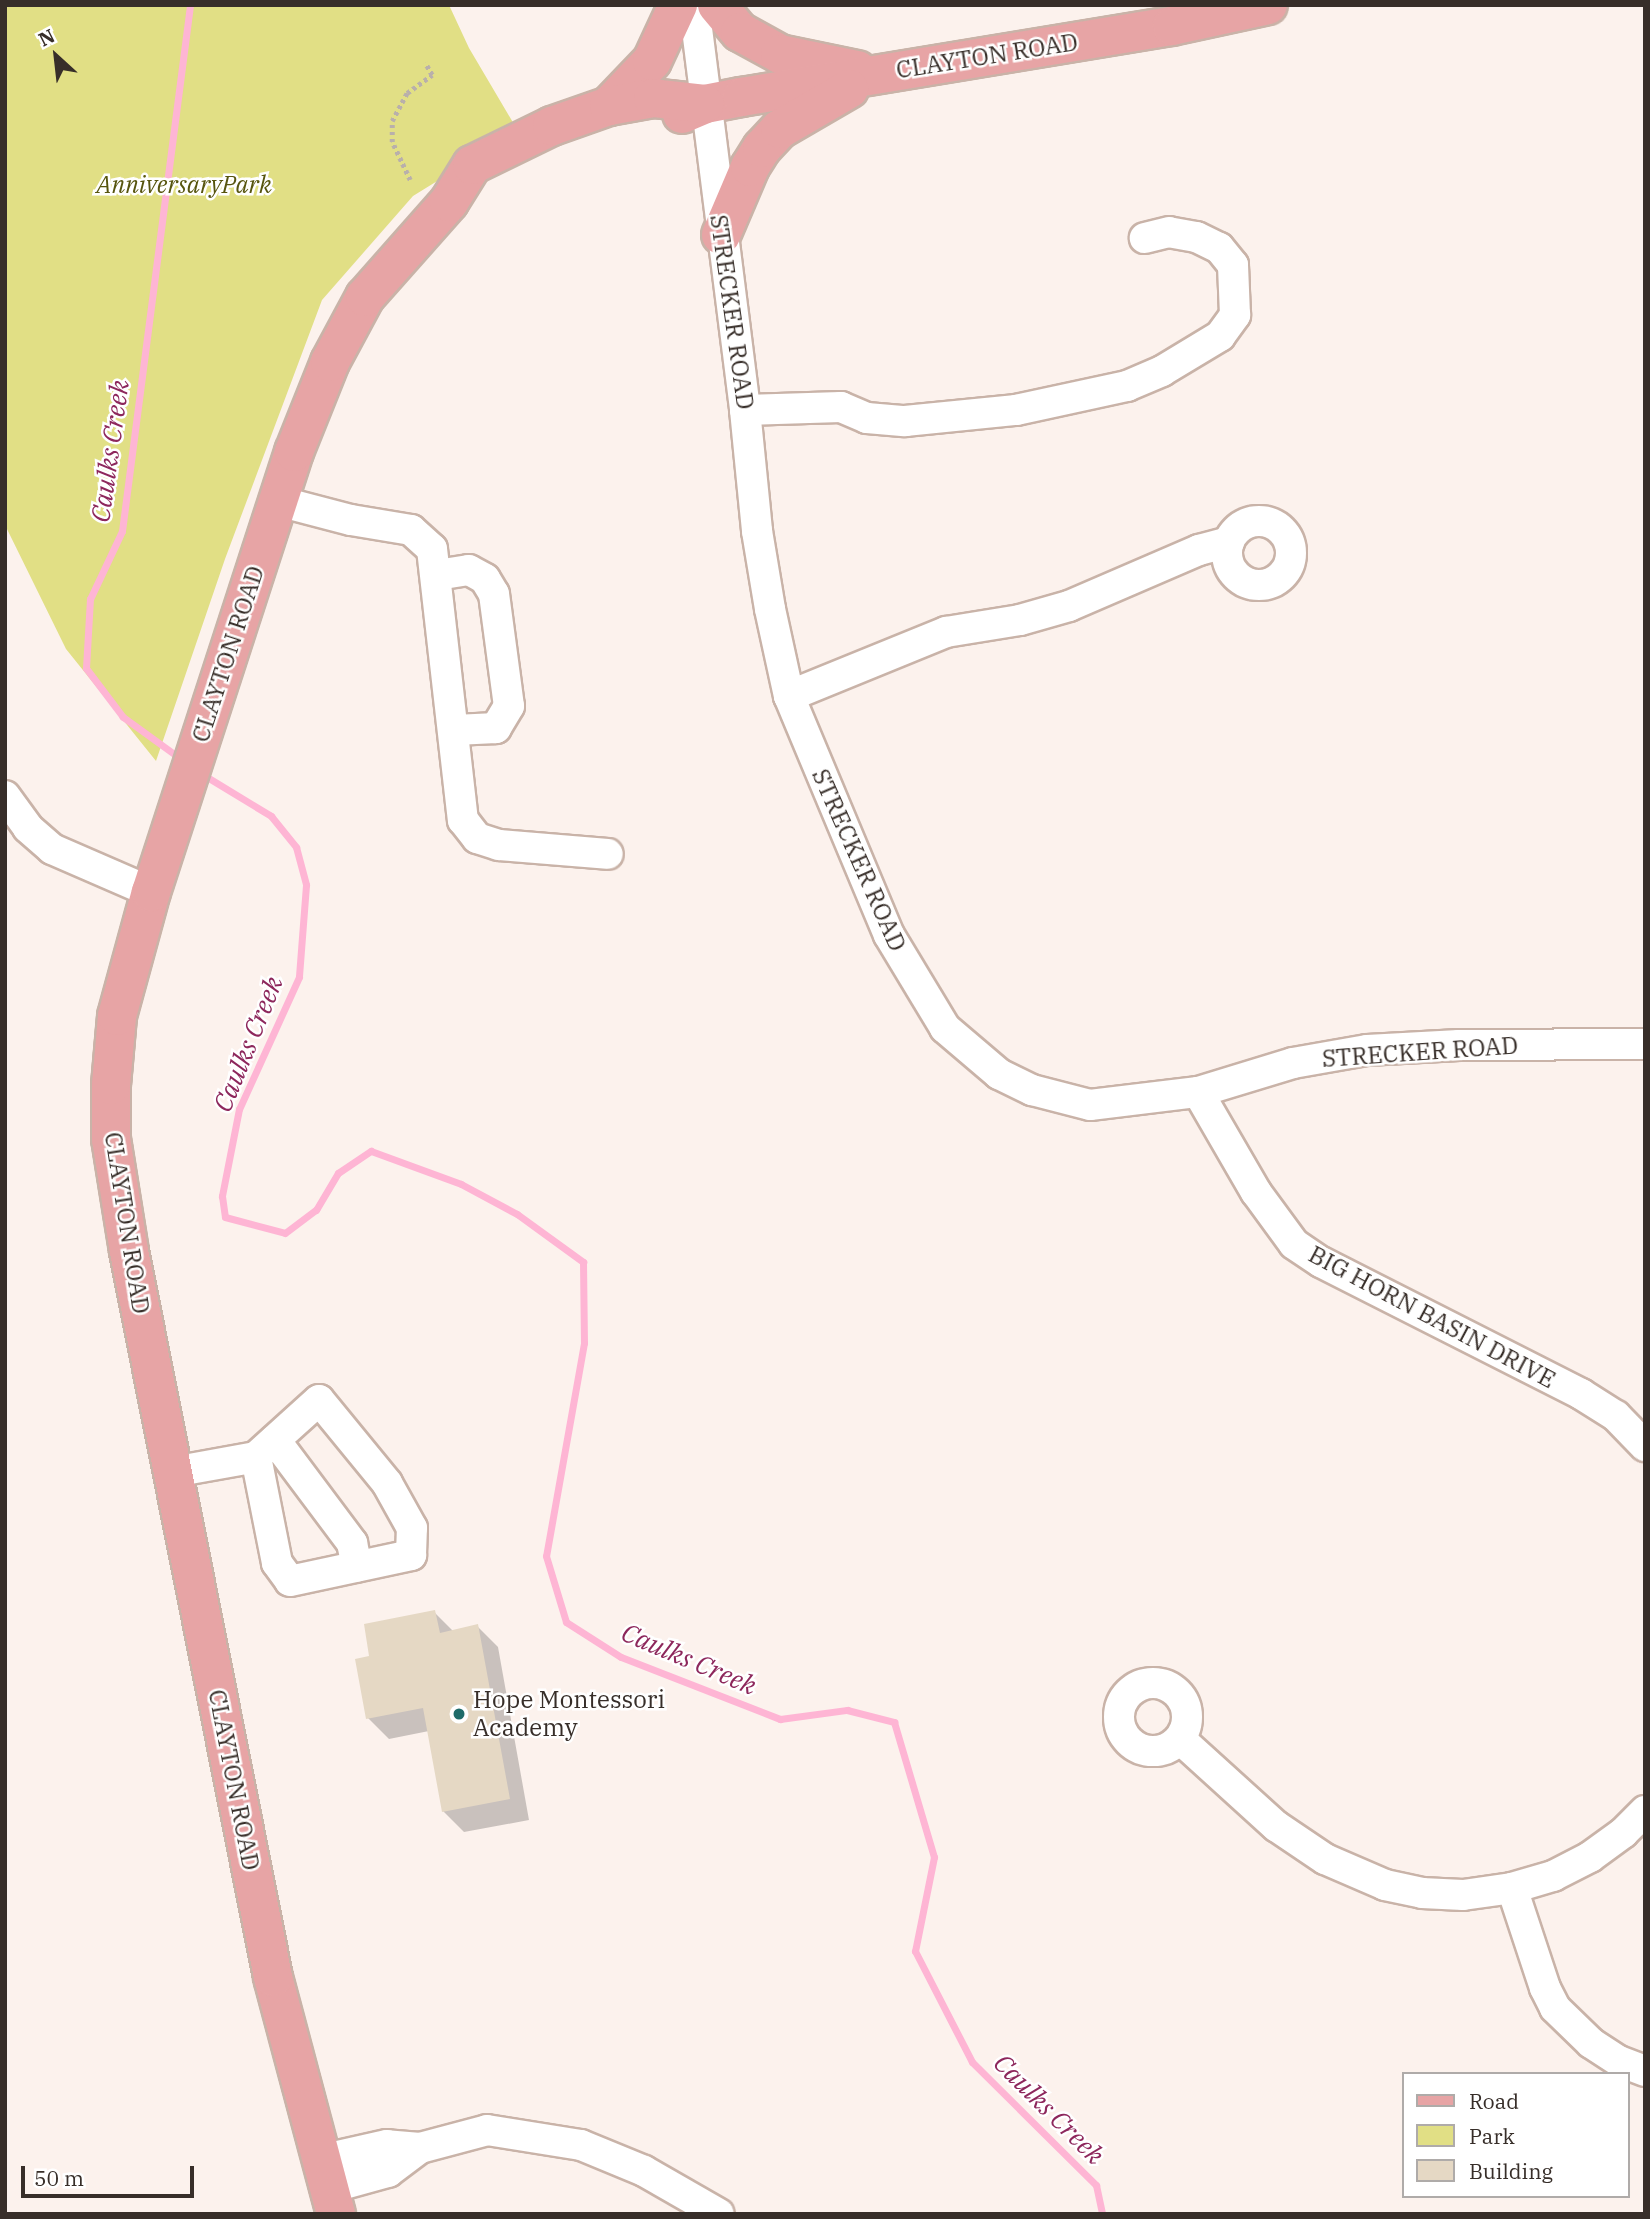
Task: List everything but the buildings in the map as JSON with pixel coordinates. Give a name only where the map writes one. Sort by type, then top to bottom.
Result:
[{"type":"main road","points":[[609,106],[652,61],[678,5]]},
{"type":"main road","points":[[718,5],[740,32],[780,54],[879,74]]},
{"type":"main road","name":"CLAYTON ROAD","points":[[449,202],[486,187],[562,148],[606,133],[658,123],[705,104],[1172,26],[1268,5]]},
{"type":"main road","points":[[721,235],[750,167],[780,129],[824,101],[879,74]]},
{"type":"main road","name":"CLAYTON ROAD","points":[[336,2214],[273,1977],[173,1472],[111,1139],[111,1085],[117,1016],[165,849],[278,501],[330,362],[365,297],[449,202],[472,165],[552,126],[609,106],[653,98],[705,104]]},
{"type":"street","name":"STRECKER ROAD","points":[[694,5],[745,410],[757,531],[769,609],[789,696],[849,846],[889,935],[945,1028],[971,1054],[999,1074],[1032,1090],[1090,1105],[1199,1092],[1293,1063],[1367,1051],[1459,1045],[1645,1044]]},
{"type":"street","points":[[745,410],[841,407],[867,418],[905,421],[1016,410],[1127,386],[1151,376],[1220,336],[1235,314],[1233,265],[1219,248],[1196,237],[1169,232],[1146,238]]},
{"type":"street","points":[[278,501],[351,520],[411,530],[432,549],[455,730],[463,820],[477,838],[499,845],[608,854]]},
{"type":"street","points":[[789,696],[946,632],[1020,620],[1069,606],[1199,550],[1228,542]]},
{"type":"street","points":[[437,575],[469,570],[485,579],[494,594],[509,706],[496,728],[455,730]]},
{"type":"street","points":[[5,796],[28,828],[52,849],[79,863],[152,892]]},
{"type":"street","name":"BIG HORN BASIN DRIVE","points":[[1199,1092],[1256,1192],[1294,1244],[1321,1262],[1581,1394],[1616,1416],[1645,1446]]},
{"type":"street","points":[[173,1472],[266,1449],[319,1400],[387,1483],[412,1528],[411,1555],[290,1581],[277,1563],[266,1449]]},
{"type":"street","points":[[266,1449],[352,1543],[358,1566]]},
{"type":"street","points":[[1180,1740],[1276,1826],[1325,1859],[1354,1873],[1422,1893],[1463,1895],[1512,1888],[1553,1876],[1590,1857],[1623,1833],[1645,1811]]},
{"type":"street","points":[[1512,1888],[1545,1988],[1555,2008],[1591,2043],[1619,2061],[1645,2071]]},
{"type":"street","points":[[325,2174],[344,2184],[388,2172],[420,2148],[487,2130],[581,2145],[643,2171],[719,2214]]},
{"type":"path","points":[[410,180],[392,142],[392,121],[407,93],[432,75],[425,63]]},
{"type":"green space","name":"AnniversaryPark","points":[[5,5],[449,5],[469,48],[518,131],[413,196],[322,300],[225,559],[156,761],[66,649],[5,525]]},
{"type":"waterway","name":"Caulks Creek","points":[[181,759],[123,717],[86,668],[90,599],[122,531],[190,5]]},
{"type":"waterway","name":"Caulks Creek","points":[[202,774],[271,816],[296,847],[306,885],[299,977],[239,1109],[222,1196],[225,1217],[285,1233],[316,1210],[338,1173],[371,1151],[461,1184],[517,1214],[583,1262],[584,1343],[546,1556],[566,1622],[621,1657],[780,1719],[847,1710],[894,1722],[934,1857],[915,1951],[972,2062],[1096,2185],[1102,2214]]},
{"type":"place","name":"Hope Montessori Academy","points":[[459,1714]]}]
